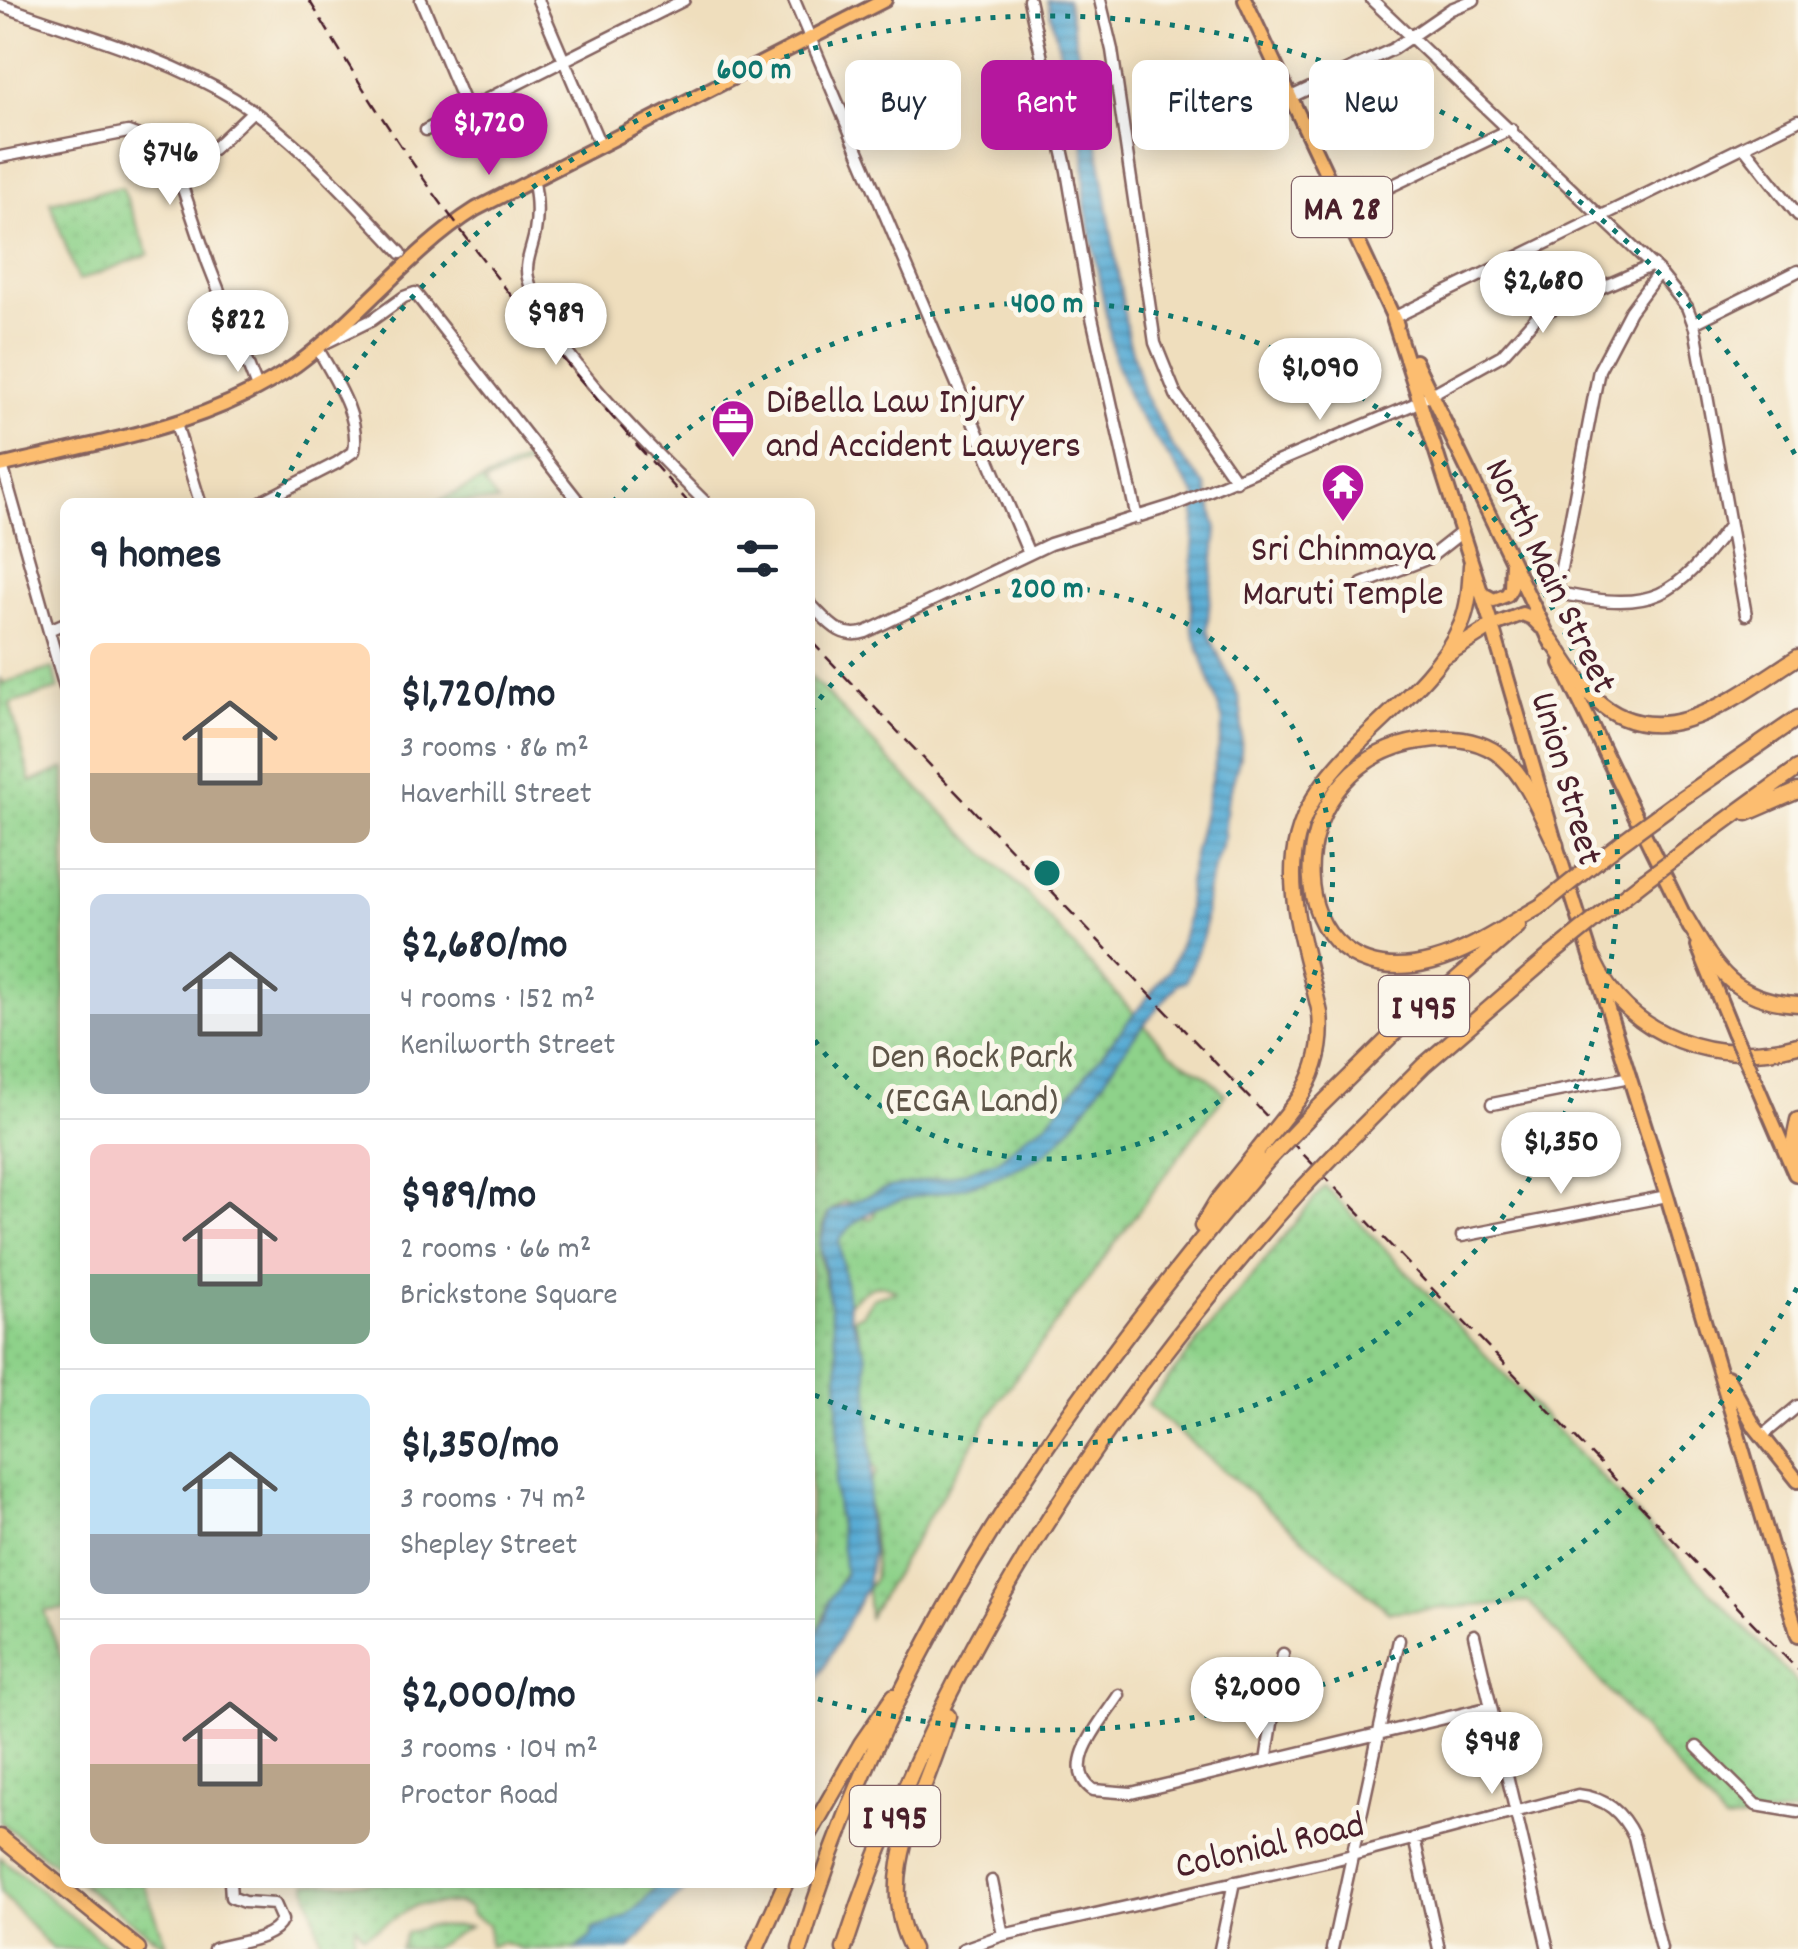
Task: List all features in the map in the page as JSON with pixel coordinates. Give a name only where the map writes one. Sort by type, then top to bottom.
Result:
[{"type":"highway","points":[[1442,658],[1466,612],[1471,565]]},
{"type":"highway","points":[[1264,1154],[1314,1068],[1321,1031],[1294,890],[1294,853],[1299,830],[1329,778],[1442,658],[1492,626]]},
{"type":"highway","points":[[1549,636],[1600,704],[1627,720],[1650,724],[1680,723],[1708,713],[1798,658]]},
{"type":"highway","name":"I 495","points":[[800,1949],[856,1794],[909,1681],[984,1544],[1087,1385],[1191,1249],[1217,1201],[1432,999],[1542,906],[1672,805],[1798,718]]},
{"type":"highway","points":[[1542,906],[1436,960],[1409,965],[1372,961],[1338,944],[1316,912],[1308,873],[1314,832],[1336,791],[1370,760],[1399,745],[1452,740],[1489,749],[1515,768],[1556,845]]},
{"type":"highway","name":"I 495","points":[[844,1949],[904,1795],[955,1688],[1037,1542],[1128,1402],[1238,1260],[1424,1064],[1613,905],[1798,768]]},
{"type":"highway","points":[[1719,826],[1798,791]]},
{"type":"highway","points":[[1686,918],[1716,969],[1728,981],[1754,996],[1798,1004]]},
{"type":"highway","points":[[1593,960],[1607,988],[1629,1012],[1676,1040],[1732,1052],[1762,1052],[1798,1045]]},
{"type":"highway","points":[[1798,1120],[1794,1146],[1798,1177]]},
{"type":"highway","points":[[815,1824],[861,1744],[893,1697],[909,1681]]},
{"type":"highway","points":[[912,1949],[896,1901],[897,1870],[955,1688]]},
{"type":"highway","points":[[0,1837],[60,1886]]},
{"type":"highway","points":[[0,1848],[124,1949]]},
{"type":"highway","points":[[63,1888],[138,1949]]},
{"type":"highway","points":[[756,1949],[783,1888]]},
{"type":"main road","points":[[1,466],[176,424],[207,414],[257,388],[318,347],[446,230],[533,178],[885,0]]},
{"type":"main road","name":"MA 28","points":[[1245,0],[1393,318]]},
{"type":"main road","name":"Union Street","points":[[1393,318],[1426,398],[1471,565],[1712,1343]]},
{"type":"main road","name":"North Main Street","points":[[1426,398],[1512,558],[1686,918],[1798,1177]]},
{"type":"main road","points":[[1482,593],[1494,600],[1507,595],[1511,588],[1512,558]]},
{"type":"main road","points":[[1492,626],[1522,614],[1537,621],[1549,636]]},
{"type":"main road","points":[[1712,1343],[1798,1636]]},
{"type":"main road","name":"MA 28","points":[[1712,1343],[1734,1392],[1762,1436],[1798,1480]]},
{"type":"street","points":[[421,0],[467,110]]},
{"type":"street","points":[[538,0],[600,145]]},
{"type":"street","points":[[794,0],[1029,554]]},
{"type":"street","points":[[1030,0],[1067,171],[1091,313],[1138,518]]},
{"type":"street","points":[[1100,0],[1112,50],[1154,343],[1176,395],[1230,483]]},
{"type":"street","points":[[1372,0],[1656,268],[1697,322],[1746,615]]},
{"type":"street","points":[[1290,97],[1413,38],[1452,9],[1474,0]]},
{"type":"street","points":[[426,130],[679,1]]},
{"type":"street","points":[[0,5],[184,72],[252,111],[360,208],[401,253]]},
{"type":"street","points":[[177,171],[213,149],[252,111]]},
{"type":"street","points":[[1393,318],[1798,120]]},
{"type":"street","points":[[1343,208],[1511,129]]},
{"type":"street","points":[[0,156],[128,132],[162,149],[177,171],[257,388]]},
{"type":"street","points":[[1744,147],[1798,216]]},
{"type":"street","points":[[533,178],[536,230],[526,272],[548,325],[642,438],[701,498]]},
{"type":"street","points":[[815,609],[837,630],[857,635],[1050,544],[1175,505],[1426,398],[1502,356],[1538,314],[1656,268]]},
{"type":"street","points":[[1656,268],[1621,325],[1596,380],[1579,482],[1556,582],[1558,590],[1592,600],[1623,602],[1658,596],[1688,576],[1729,526]]},
{"type":"street","points":[[1697,322],[1798,271]]},
{"type":"street","points":[[269,498],[354,451],[357,438],[348,408],[318,347],[415,293],[576,498]]},
{"type":"street","points":[[176,424],[199,498]]},
{"type":"street","points":[[1,466],[60,670]]},
{"type":"street","points":[[1362,584],[1428,558],[1462,532]]},
{"type":"street","points":[[49,630],[60,626]]},
{"type":"street","points":[[1492,1104],[1630,1076]]},
{"type":"street","points":[[1462,1236],[1667,1196]]},
{"type":"street","points":[[1762,1436],[1798,1406]]},
{"type":"street","points":[[1474,1636],[1548,1949]]},
{"type":"street","points":[[1332,1949],[1399,1640]]},
{"type":"street","points":[[1266,1761],[1283,1654]]},
{"type":"street","points":[[1119,1695],[1080,1760],[1082,1777],[1093,1790],[1131,1793],[1491,1707]]},
{"type":"street","points":[[1697,1747],[1756,1805],[1798,1812]]},
{"type":"street","name":"Colonial Road","points":[[963,1949],[1004,1935],[1352,1855],[1578,1795],[1607,1802],[1634,1837],[1661,1949]]},
{"type":"street","points":[[1414,1838],[1438,1949]]},
{"type":"street","points":[[992,1881],[1004,1935]]},
{"type":"street","points":[[1220,1949],[1234,1882]]},
{"type":"street","points":[[214,1949],[266,1936],[276,1931],[282,1920],[275,1904],[244,1902],[231,1897],[230,1888]]},
{"type":"green space","points":[[122,187],[149,254],[78,281],[50,202]]},
{"type":"green space","points":[[532,457],[535,461],[484,483],[495,498],[445,498]]},
{"type":"green space","points":[[53,668],[59,689],[10,704],[31,782],[60,770],[60,1609],[44,1611],[60,1654],[60,1868],[0,1822],[0,677],[3,683]]},
{"type":"green space","name":"Den Rock Park (ECGA Land)","points":[[815,681],[893,764],[1022,889],[1170,1053],[1208,1077],[1225,1094],[998,1402],[869,1617],[867,1589],[874,1579],[875,1565],[867,1490],[876,1471],[868,1455],[866,1372],[853,1318],[862,1314],[874,1297],[896,1291],[875,1286],[847,1305],[835,1243],[856,1219],[872,1218],[877,1207],[844,1201],[828,1213],[820,1247],[837,1333],[838,1467],[834,1485],[845,1570],[815,1636]]},
{"type":"green space","points":[[1325,1186],[1798,1684],[1798,1812],[1725,1822],[1529,1602],[1389,1612],[1147,1405]]},
{"type":"green space","points":[[0,1857],[111,1949],[52,1949],[0,1892]]},
{"type":"green space","points":[[86,1888],[146,1888],[167,1947]]},
{"type":"green space","points":[[307,1888],[654,1888],[631,1913],[593,1928],[592,1936],[577,1949],[522,1949],[502,1942],[490,1946],[488,1924],[459,1903],[417,1905],[364,1936],[355,1925],[354,1940],[343,1949],[323,1949]]},
{"type":"green space","points":[[427,1926],[469,1927],[431,1949],[400,1949],[406,1933]]},
{"type":"water","points":[[1047,0],[1067,0],[1080,60],[1062,60]]},
{"type":"water","points":[[1084,150],[1098,150],[1128,337],[1144,394],[1174,449],[1206,486],[1217,529],[1207,630],[1239,698],[1241,753],[1227,803],[1224,837],[1207,889],[1204,932],[1186,982],[1178,984],[1135,1036],[1068,1131],[1045,1153],[1011,1171],[870,1212],[839,1241],[850,1315],[866,1355],[872,1462],[867,1513],[872,1552],[867,1586],[815,1685],[815,1636],[829,1600],[845,1574],[834,1485],[838,1467],[838,1359],[820,1243],[829,1212],[890,1187],[951,1176],[998,1161],[1025,1136],[1047,1123],[1175,958],[1185,927],[1188,882],[1221,737],[1223,721],[1192,628],[1196,496],[1132,406],[1114,357],[1085,204]]},
{"type":"water","points":[[654,1888],[688,1888],[630,1949],[576,1949],[592,1936],[592,1929],[621,1918]]},
{"type":"railway","points":[[309,0],[451,218],[566,363],[684,498]]},
{"type":"railway","points":[[815,645],[1798,1670]]},
{"type":"place","name":"DiBella Law Injury and Accident Lawyers","points":[[733,459]]},
{"type":"place","name":"Sri Chinmaya Maruti Temple","points":[[1343,523]]}]
